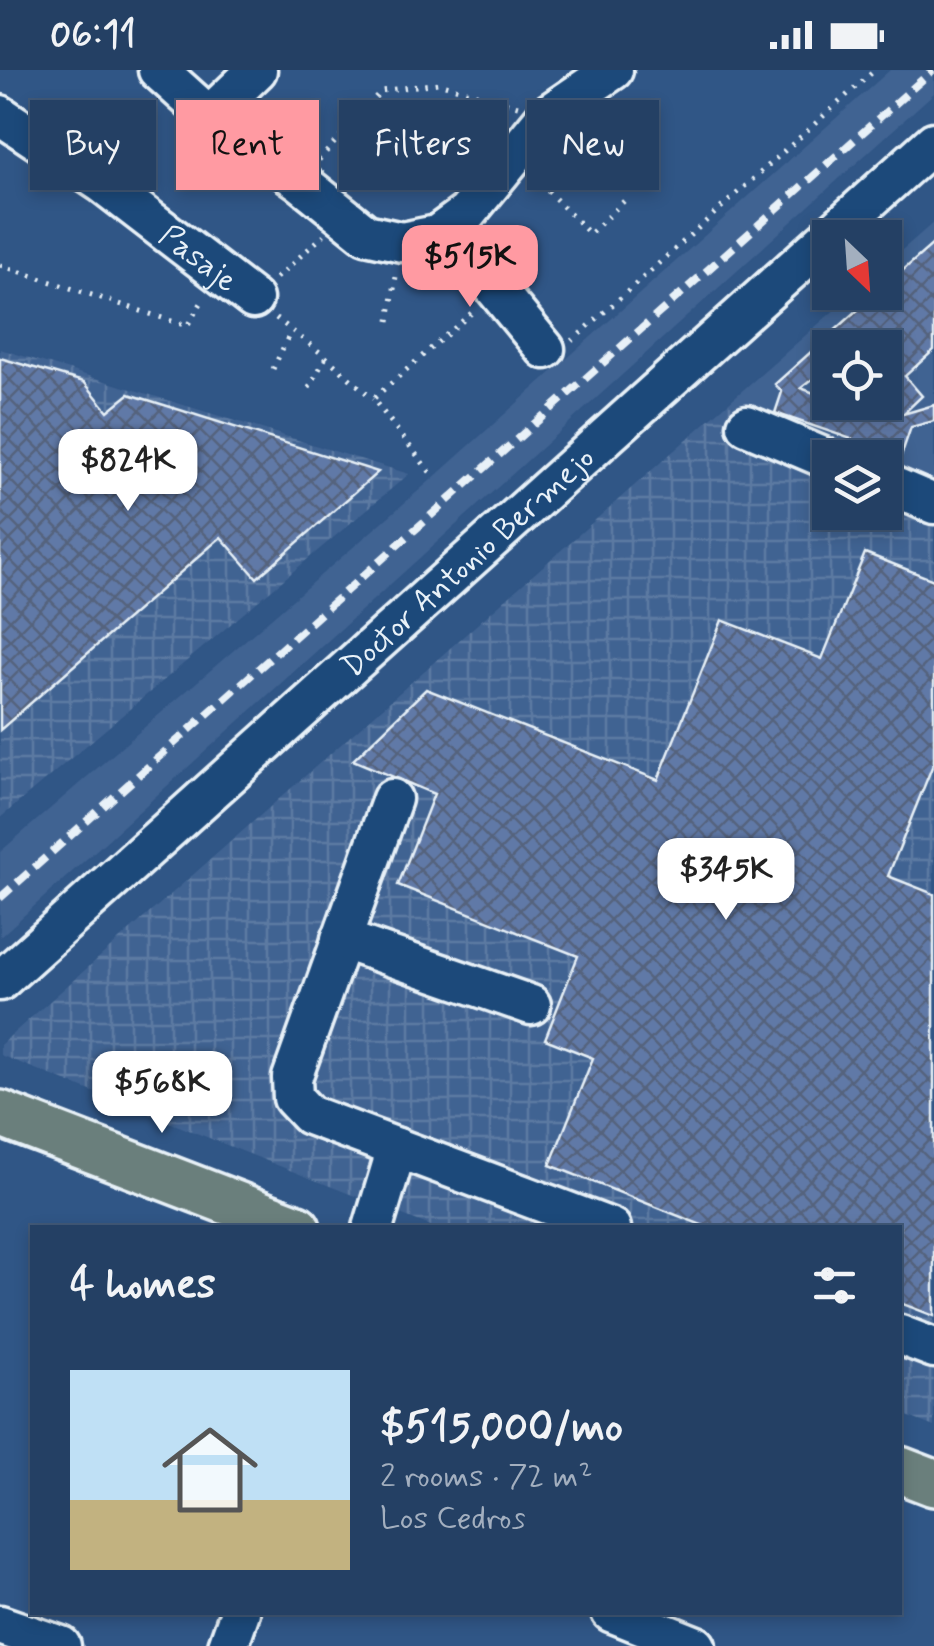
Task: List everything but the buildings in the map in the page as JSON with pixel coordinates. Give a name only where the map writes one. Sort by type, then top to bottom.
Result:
[{"type":"main road","points":[[0,1114],[289,1225]]},
{"type":"main road","points":[[902,1471],[934,1483]]},
{"type":"street","points":[[158,70],[191,100]]},
{"type":"street","points":[[226,100],[258,70]]},
{"type":"street","points":[[569,100],[613,70]]},
{"type":"street","name":"Pasaje","points":[[0,114],[102,184],[253,299]]},
{"type":"street","points":[[507,164],[527,140]]},
{"type":"street","name":"Doctor Antonio Bermejo","points":[[0,981],[934,142]]},
{"type":"street","points":[[311,190],[366,234],[402,242],[437,235],[467,214],[486,190]]},
{"type":"street","points":[[446,229],[545,349]]},
{"type":"street","points":[[747,425],[812,452]]},
{"type":"street","points":[[902,490],[934,504]]},
{"type":"street","points":[[392,799],[292,1078],[293,1098],[309,1115],[603,1225]]},
{"type":"street","points":[[341,939],[531,1006]]},
{"type":"street","points":[[374,1225],[397,1148]]},
{"type":"street","points":[[902,1336],[934,1348]]},
{"type":"street","points":[[228,1646],[239,1615]]},
{"type":"street","points":[[618,1615],[696,1646]]},
{"type":"street","points":[[0,1624],[61,1646]]},
{"type":"path","points":[[545,349],[561,351],[875,70]]},
{"type":"path","points":[[373,100],[381,91],[438,83],[496,100]]},
{"type":"path","points":[[319,160],[339,137]]},
{"type":"path","points":[[514,156],[590,234],[624,201]]},
{"type":"path","points":[[344,216],[253,299],[373,399],[430,472]]},
{"type":"path","points":[[389,322],[402,242]]},
{"type":"path","points":[[0,266],[188,326],[220,272]]},
{"type":"path","points":[[373,399],[497,291]]},
{"type":"path","points":[[274,369],[292,331]]},
{"type":"path","points":[[309,388],[326,356]]},
{"type":"shaded area","points":[[890,70],[934,70],[934,93],[0,937],[0,852],[431,480]]},
{"type":"shaded area","points":[[934,222],[934,481],[902,469],[902,440],[827,440],[728,403],[835,310],[902,310],[902,250]]},
{"type":"shaded area","points":[[0,349],[409,474],[0,818]]},
{"type":"shaded area","points":[[728,403],[827,440],[812,440],[812,530],[902,530],[902,469],[934,481],[934,1427],[902,1414],[902,1225],[428,1225],[0,1055],[0,1045]]},
{"type":"railway","points":[[0,898],[933,70]]}]
